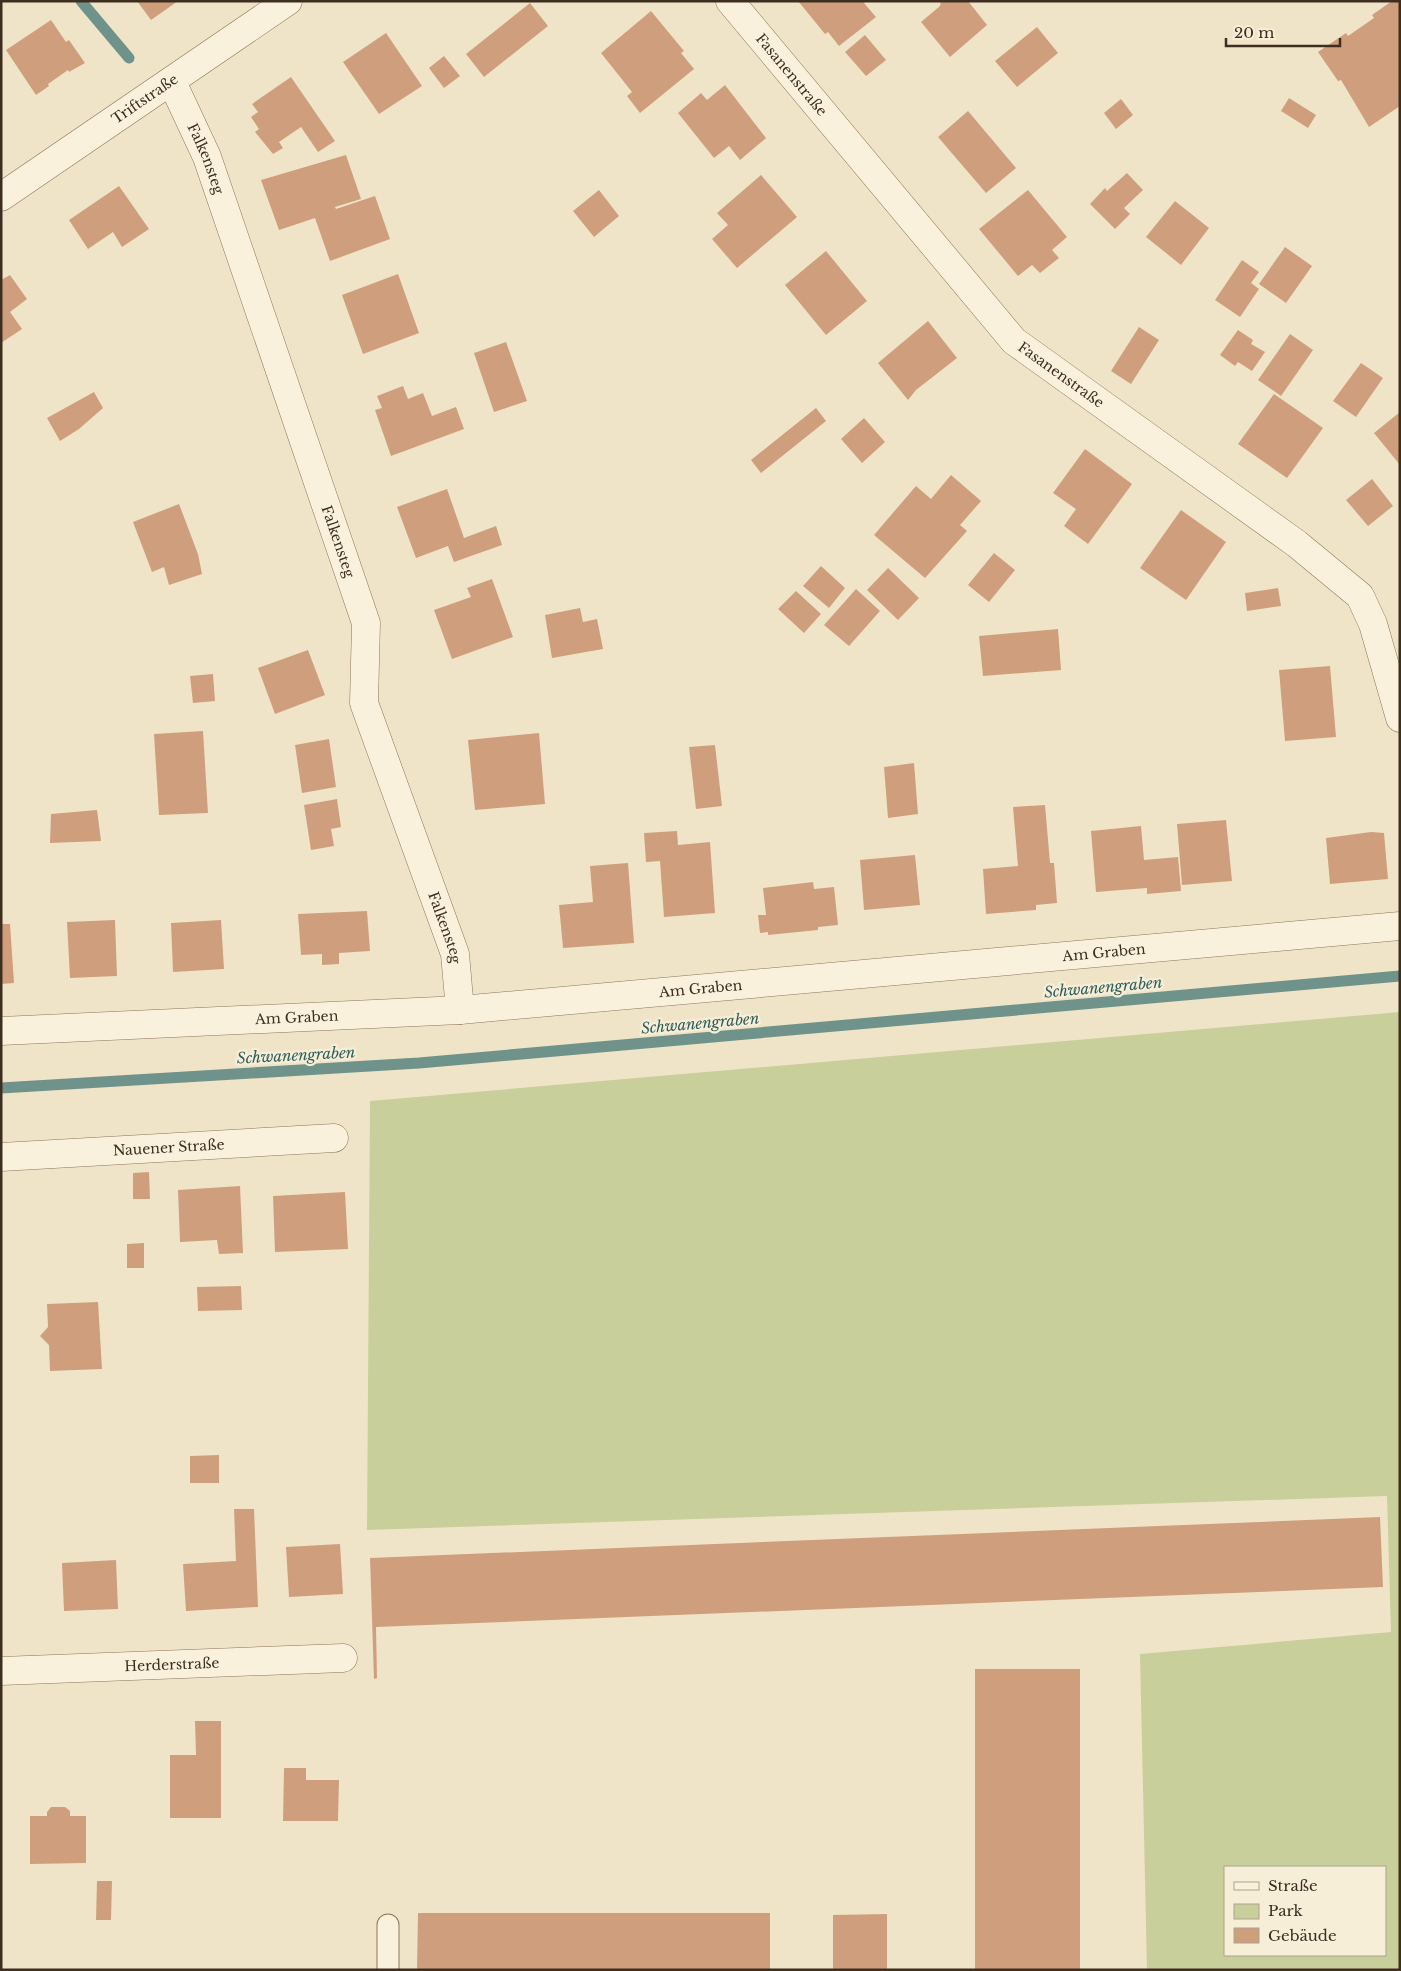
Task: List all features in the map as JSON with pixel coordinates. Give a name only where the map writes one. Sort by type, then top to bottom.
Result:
[{"type":"street","name":"Triftstraße","points":[[1,197],[288,1]]},
{"type":"street","name":"Fasanenstraße","points":[[730,1],[1014,341],[1297,544],[1360,596],[1373,624],[1400,718]]},
{"type":"street","name":"Falkensteg","points":[[172,82],[207,157],[366,623],[364,703],[455,954],[460,1010]]},
{"type":"street","name":"Am Graben","points":[[1,1031],[460,1010],[1400,926]]},
{"type":"street","name":"Nauener Straße","points":[[1,1156],[334,1138]]},
{"type":"street","name":"Herderstraße","points":[[1,1671],[343,1658]]},
{"type":"lane","points":[[388,1925],[388,1970]]},
{"type":"green space","points":[[1400,1012],[1400,1970],[1147,1970],[1140,1654],[1391,1632],[1387,1496],[367,1530],[370,1101]]},
{"type":"building","points":[[137,1],[178,1],[151,20]]},
{"type":"building","points":[[798,1],[866,1],[864,3],[876,17],[839,46],[828,32],[825,34]]},
{"type":"building","points":[[941,1],[968,1],[987,25],[950,57],[921,22],[940,6]]},
{"type":"building","points":[[1392,1],[1400,1],[1400,106],[1369,127],[1341,80],[1338,81],[1318,52],[1346,33],[1348,36],[1374,18],[1372,15]]},
{"type":"building","points":[[530,3],[548,26],[484,77],[466,54]]},
{"type":"building","points":[[651,11],[684,51],[681,53],[694,69],[640,113],[627,96],[632,92],[601,53]]},
{"type":"building","points":[[51,20],[66,42],[69,40],[85,63],[69,72],[68,70],[36,95],[6,50]]},
{"type":"building","points":[[1037,27],[1058,53],[1017,87],[995,61]]},
{"type":"building","points":[[386,33],[422,86],[379,114],[343,62]]},
{"type":"building","points":[[865,35],[886,60],[866,76],[845,52]]},
{"type":"building","points":[[444,56],[460,76],[444,88],[429,68]]},
{"type":"building","points":[[291,77],[335,141],[318,152],[301,127],[279,142],[283,148],[273,154],[255,132],[259,129],[251,117],[258,112],[252,104]]},
{"type":"building","points":[[725,85],[766,138],[740,160],[729,146],[714,158],[678,113],[701,93],[707,100]]},
{"type":"building","points":[[1289,98],[1316,115],[1308,128],[1281,111]]},
{"type":"building","points":[[1121,99],[1133,115],[1116,129],[1104,113]]},
{"type":"building","points":[[968,111],[1016,168],[986,193],[938,137]]},
{"type":"building","points":[[346,155],[361,199],[335,207],[336,209],[375,196],[390,239],[330,261],[315,218],[279,230],[261,180]]},
{"type":"building","points":[[1127,173],[1143,190],[1124,208],[1130,214],[1115,229],[1090,204],[1105,188],[1107,191]]},
{"type":"building","points":[[761,175],[797,217],[737,268],[712,239],[728,225],[717,213]]},
{"type":"building","points":[[119,186],[149,229],[122,247],[113,232],[88,249],[69,220]]},
{"type":"building","points":[[599,190],[619,216],[594,237],[573,211]]},
{"type":"building","points":[[1028,190],[1067,237],[1052,250],[1059,258],[1040,273],[1032,265],[1018,276],[979,229]]},
{"type":"building","points":[[1175,201],[1209,228],[1181,265],[1146,237]]},
{"type":"building","points":[[1285,247],[1312,266],[1286,303],[1259,284]]},
{"type":"building","points":[[826,251],[867,301],[826,335],[785,285]]},
{"type":"building","points":[[1242,260],[1259,272],[1251,283],[1259,289],[1240,317],[1215,300]]},
{"type":"building","points":[[398,274],[419,333],[363,354],[342,295]]},
{"type":"building","points":[[10,275],[27,299],[10,312],[22,329],[1,343],[1,280]]},
{"type":"building","points":[[928,321],[957,358],[916,390],[908,400],[878,363]]},
{"type":"building","points":[[1139,327],[1159,340],[1131,384],[1111,371]]},
{"type":"building","points":[[1238,330],[1253,340],[1251,344],[1265,352],[1252,371],[1238,362],[1235,366],[1220,355]]},
{"type":"building","points":[[1290,334],[1313,350],[1281,396],[1258,380]]},
{"type":"building","points":[[506,342],[527,401],[494,412],[474,353]]},
{"type":"building","points":[[1361,363],[1383,378],[1356,417],[1333,401]]},
{"type":"building","points":[[403,386],[408,399],[423,393],[432,416],[456,407],[464,429],[391,456],[375,410],[382,408],[377,396]]},
{"type":"building","points":[[94,392],[103,408],[79,429],[60,441],[47,418]]},
{"type":"building","points":[[1274,394],[1323,428],[1287,478],[1238,444]]},
{"type":"building","points":[[816,408],[826,421],[761,473],[751,460]]},
{"type":"building","points":[[1400,412],[1400,465],[1374,433]]},
{"type":"building","points":[[864,418],[885,442],[862,463],[841,439]]},
{"type":"building","points":[[1085,449],[1132,484],[1088,544],[1064,526],[1076,509],[1053,493]]},
{"type":"building","points":[[951,475],[981,501],[960,525],[967,531],[925,578],[874,535],[916,486],[931,499]]},
{"type":"building","points":[[1372,479],[1393,506],[1368,526],[1346,500]]},
{"type":"building","points":[[447,489],[464,538],[496,526],[502,545],[454,562],[448,546],[416,558],[397,507]]},
{"type":"building","points":[[179,504],[198,554],[202,574],[169,585],[164,567],[152,572],[133,522]]},
{"type":"building","points":[[1181,510],[1226,542],[1186,600],[1140,568]]},
{"type":"building","points":[[994,553],[1015,570],[989,602],[968,585]]},
{"type":"building","points":[[821,566],[845,588],[829,608],[803,586]]},
{"type":"building","points":[[888,568],[919,598],[898,620],[867,590]]},
{"type":"building","points":[[492,579],[513,637],[452,659],[434,610],[471,597],[467,588]]},
{"type":"building","points":[[1278,588],[1281,606],[1247,611],[1245,593]]},
{"type":"building","points":[[856,589],[880,611],[849,646],[824,625]]},
{"type":"building","points":[[796,591],[821,614],[804,633],[778,609]]},
{"type":"building","points":[[580,608],[583,622],[597,619],[603,649],[552,658],[545,615]]},
{"type":"building","points":[[1058,629],[1061,670],[983,676],[979,636]]},
{"type":"building","points":[[308,650],[325,695],[275,714],[258,668]]},
{"type":"building","points":[[1330,666],[1336,737],[1285,741],[1279,670]]},
{"type":"building","points":[[213,674],[215,701],[193,703],[190,676]]},
{"type":"building","points":[[203,731],[208,813],[159,815],[154,734]]},
{"type":"building","points":[[539,733],[545,804],[475,810],[468,740]]},
{"type":"building","points":[[329,739],[336,787],[302,793],[295,745]]},
{"type":"building","points":[[715,745],[722,806],[696,809],[689,747]]},
{"type":"building","points":[[914,763],[918,814],[888,818],[884,767]]},
{"type":"building","points":[[337,799],[341,827],[331,829],[334,846],[311,850],[304,805]]},
{"type":"building","points":[[1045,805],[1050,863],[1054,863],[1057,903],[1036,905],[1036,910],[986,914],[983,869],[1018,866],[1013,807]]},
{"type":"building","points":[[97,810],[101,841],[50,843],[51,814]]},
{"type":"building","points":[[1226,820],[1232,881],[1182,885],[1177,824]]},
{"type":"building","points":[[1141,826],[1144,860],[1178,857],[1181,891],[1147,894],[1147,888],[1096,892],[1091,831]]},
{"type":"building","points":[[677,831],[678,845],[710,842],[715,913],[664,917],[660,861],[646,862],[644,833]]},
{"type":"building","points":[[1371,832],[1384,833],[1388,879],[1330,884],[1326,838]]},
{"type":"building","points":[[915,855],[920,905],[864,910],[860,860]]},
{"type":"building","points":[[628,863],[634,943],[563,948],[559,905],[593,902],[590,866]]},
{"type":"building","points":[[813,882],[814,889],[834,887],[838,925],[818,927],[818,930],[768,935],[768,932],[760,933],[758,915],[766,915],[763,888]]},
{"type":"building","points":[[367,911],[370,951],[339,953],[339,964],[322,965],[322,954],[301,955],[298,914]]},
{"type":"building","points":[[115,920],[117,976],[70,978],[67,922]]},
{"type":"building","points":[[221,920],[224,969],[173,972],[171,923]]},
{"type":"building","points":[[1,924],[10,924],[14,983],[1,984]]},
{"type":"building","points":[[149,1172],[150,1199],[133,1199],[133,1173]]},
{"type":"building","points":[[240,1186],[243,1253],[219,1254],[217,1240],[180,1242],[178,1190]]},
{"type":"building","points":[[345,1192],[348,1249],[275,1252],[273,1196]]},
{"type":"building","points":[[144,1243],[144,1268],[127,1268],[127,1244]]},
{"type":"building","points":[[241,1286],[242,1310],[198,1311],[197,1287]]},
{"type":"building","points":[[98,1302],[102,1369],[50,1371],[49,1345],[40,1336],[48,1327],[47,1304]]},
{"type":"building","points":[[219,1455],[219,1483],[190,1483],[190,1456]]},
{"type":"building","points":[[234,1509],[254,1509],[258,1607],[186,1611],[183,1564],[236,1561]]},
{"type":"building","points":[[1380,1517],[1383,1587],[376,1627],[377,1678],[374,1679],[370,1558]]},
{"type":"building","points":[[340,1544],[343,1594],[289,1597],[286,1547]]},
{"type":"building","points":[[116,1560],[118,1609],[64,1611],[62,1563]]},
{"type":"building","points":[[975,1669],[1080,1669],[1080,1970],[975,1970]]},
{"type":"building","points":[[195,1721],[221,1721],[221,1818],[170,1818],[170,1755],[196,1755]]},
{"type":"building","points":[[284,1768],[306,1768],[306,1780],[339,1780],[338,1821],[283,1821]]},
{"type":"building","points":[[51,1807],[65,1807],[70,1811],[70,1816],[86,1816],[86,1863],[30,1864],[30,1816],[47,1816],[47,1812]]},
{"type":"building","points":[[97,1881],[112,1881],[111,1920],[96,1920]]},
{"type":"building","points":[[418,1913],[770,1913],[770,1970],[417,1970]]},
{"type":"building","points":[[887,1914],[887,1970],[833,1970],[833,1915]]},
{"type":"waterway","points":[[81,1],[129,58]]},
{"type":"waterway","name":"Schwanengraben","points":[[1,1088],[419,1063],[1400,976]]}]
